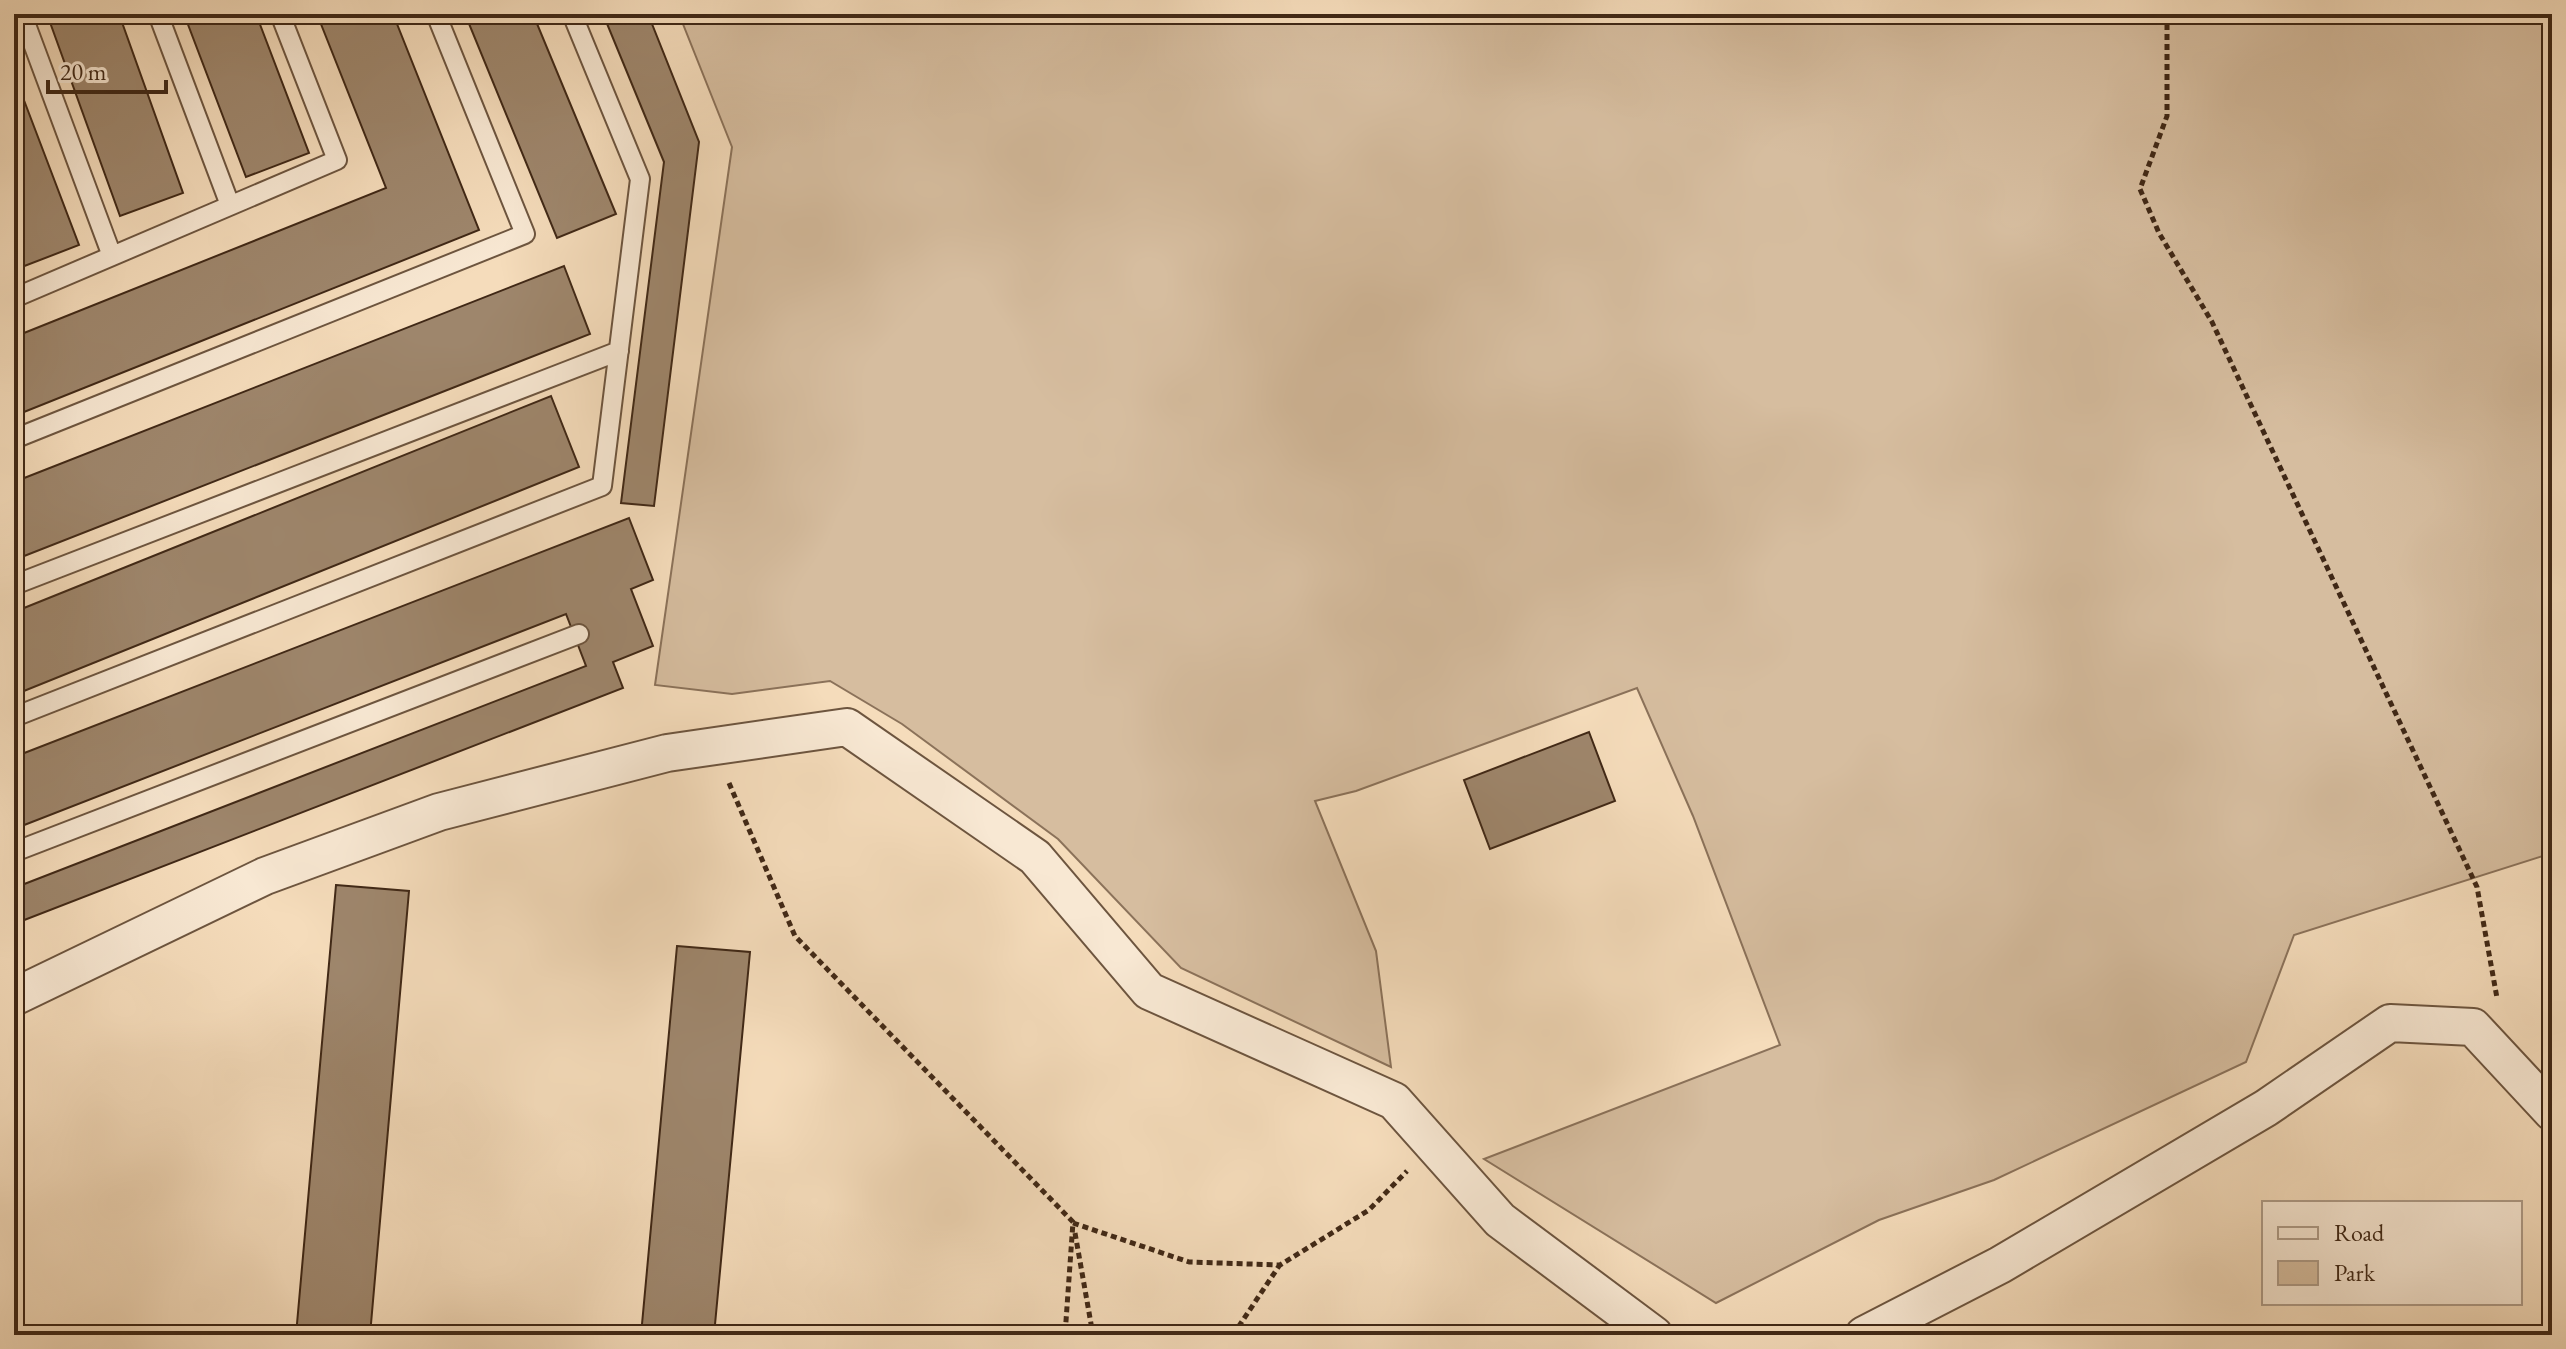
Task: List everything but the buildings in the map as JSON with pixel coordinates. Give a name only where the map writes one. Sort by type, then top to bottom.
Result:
[{"type":"street","points":[[14,997],[265,876],[439,812],[667,753],[847,727],[1035,857],[1149,991],[1394,1101],[1500,1220],[1654,1335]]},
{"type":"street","points":[[1864,1335],[2000,1265],[2266,1108],[2390,1023],[2473,1027],[2552,1112]]},
{"type":"lane","points":[[22,14],[112,256]]},
{"type":"lane","points":[[158,14],[230,205]]},
{"type":"lane","points":[[14,298],[337,160],[280,14]]},
{"type":"lane","points":[[14,439],[525,234],[436,14]]},
{"type":"lane","points":[[14,717],[602,486],[640,179],[572,14]]},
{"type":"lane","points":[[14,585],[619,351]]},
{"type":"lane","points":[[14,852],[579,634]]},
{"type":"path","points":[[2167,14],[2167,116],[2140,189],[2159,233],[2212,322],[2477,887],[2499,1006]]},
{"type":"path","points":[[714,746],[795,936],[1073,1222],[1189,1262],[1280,1265]]},
{"type":"path","points":[[1233,1335],[1280,1265],[1369,1210],[1433,1144]]},
{"type":"path","points":[[1065,1335],[1073,1222]]},
{"type":"path","points":[[1073,1222],[1093,1335]]},
{"type":"green space","points":[[679,14],[2552,14],[2552,853],[2294,935],[2246,1062],[1994,1180],[1879,1220],[1716,1303],[1484,1159],[1780,1045],[1693,816],[1637,688],[1356,791],[1315,801],[1376,951],[1391,1067],[1181,968],[1058,839],[902,724],[830,681],[732,694],[655,685],[732,147]]}]
